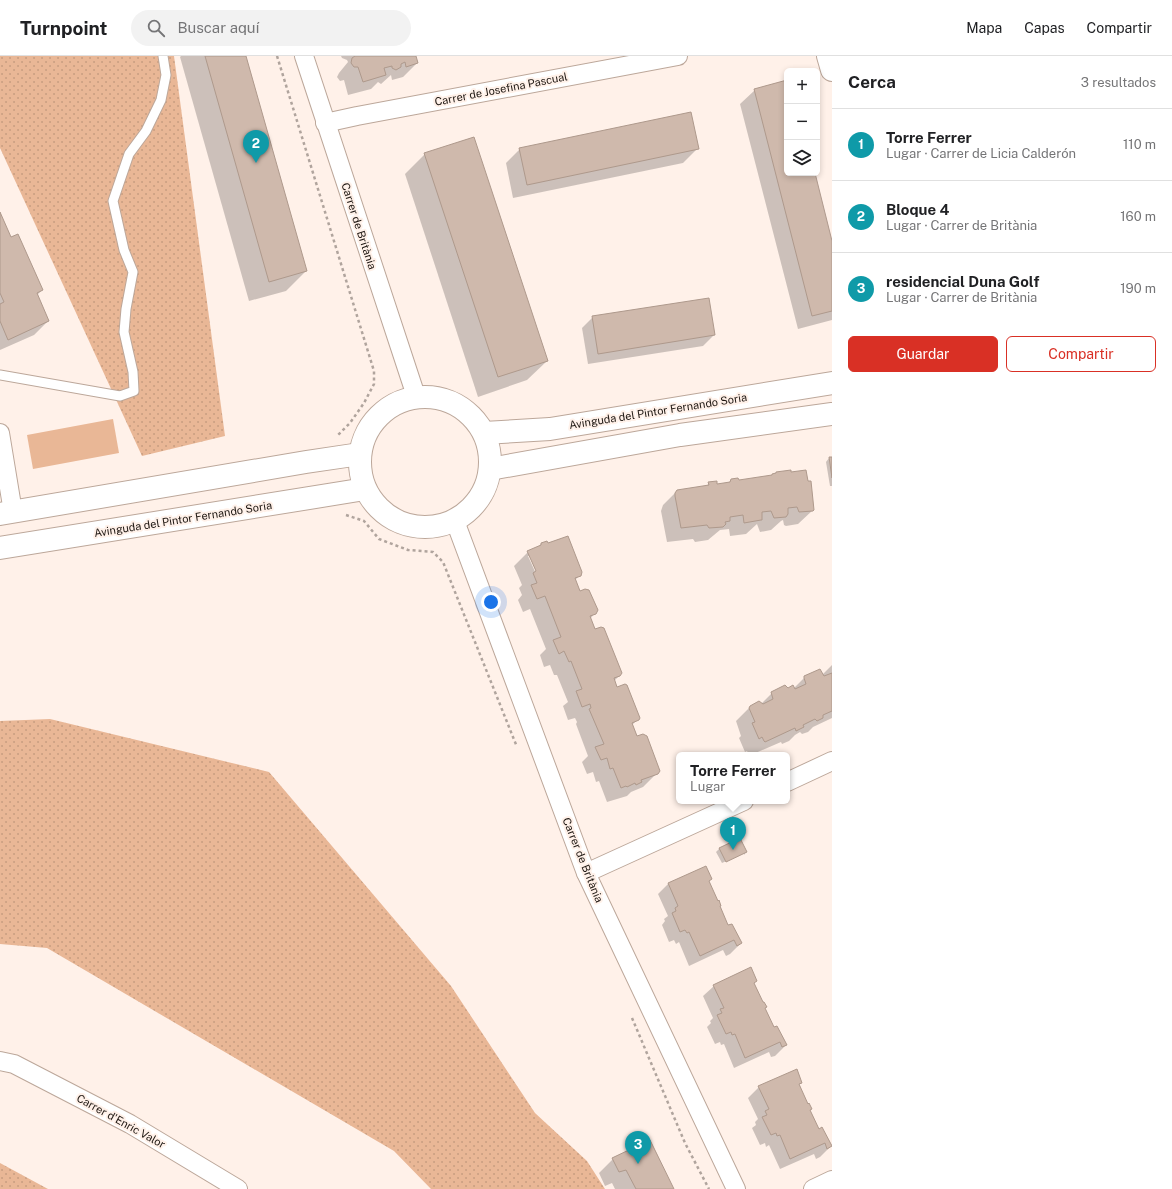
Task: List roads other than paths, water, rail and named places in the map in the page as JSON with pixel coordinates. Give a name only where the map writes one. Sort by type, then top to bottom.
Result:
[{"type":"street","name":"Carrer de Britània","points":[[304,56],[416,396]]},
{"type":"street","name":"Carrer de Josefina Pascual","points":[[325,123],[365,114],[678,56]]},
{"type":"street","points":[[828,56],[832,70]]},
{"type":"street","name":"Avinguda del Pintor Fernando Soria","points":[[484,432],[550,429],[832,383]]},
{"type":"street","points":[[416,396],[437,397],[456,404],[472,416],[484,432],[490,451],[490,469],[485,490],[473,508],[455,521],[435,527],[414,527],[394,520],[377,507],[365,489],[360,472],[360,454],[366,433],[378,416],[396,403],[416,396]]},
{"type":"street","points":[[490,469],[680,435],[832,414]]},
{"type":"street","points":[[0,433],[6,513],[360,454]]},
{"type":"street","name":"Avinguda del Pintor Fernando Soria","points":[[0,548],[365,489]]},
{"type":"street","name":"Carrer de Britània","points":[[455,521],[586,873],[736,1189]]},
{"type":"street","points":[[790,781],[832,761]]},
{"type":"street","points":[[586,873],[737,804]]},
{"type":"street","name":"Carrer d'Enric Valor","points":[[0,1061],[14,1064],[130,1124],[238,1189]]},
{"type":"street","points":[[813,1189],[832,1180]]},
{"type":"lane","points":[[0,375],[120,396],[134,391],[133,372],[124,332],[126,309],[133,272],[124,250],[113,201],[129,154],[146,131],[161,100],[166,74],[163,56]]},
{"type":"place","name":"Bloque 4","points":[[256,163]]},
{"type":"place","name":"Torre Ferrer","points":[[733,850]]},
{"type":"place","name":"residencial Duna Golf","points":[[638,1164]]}]
